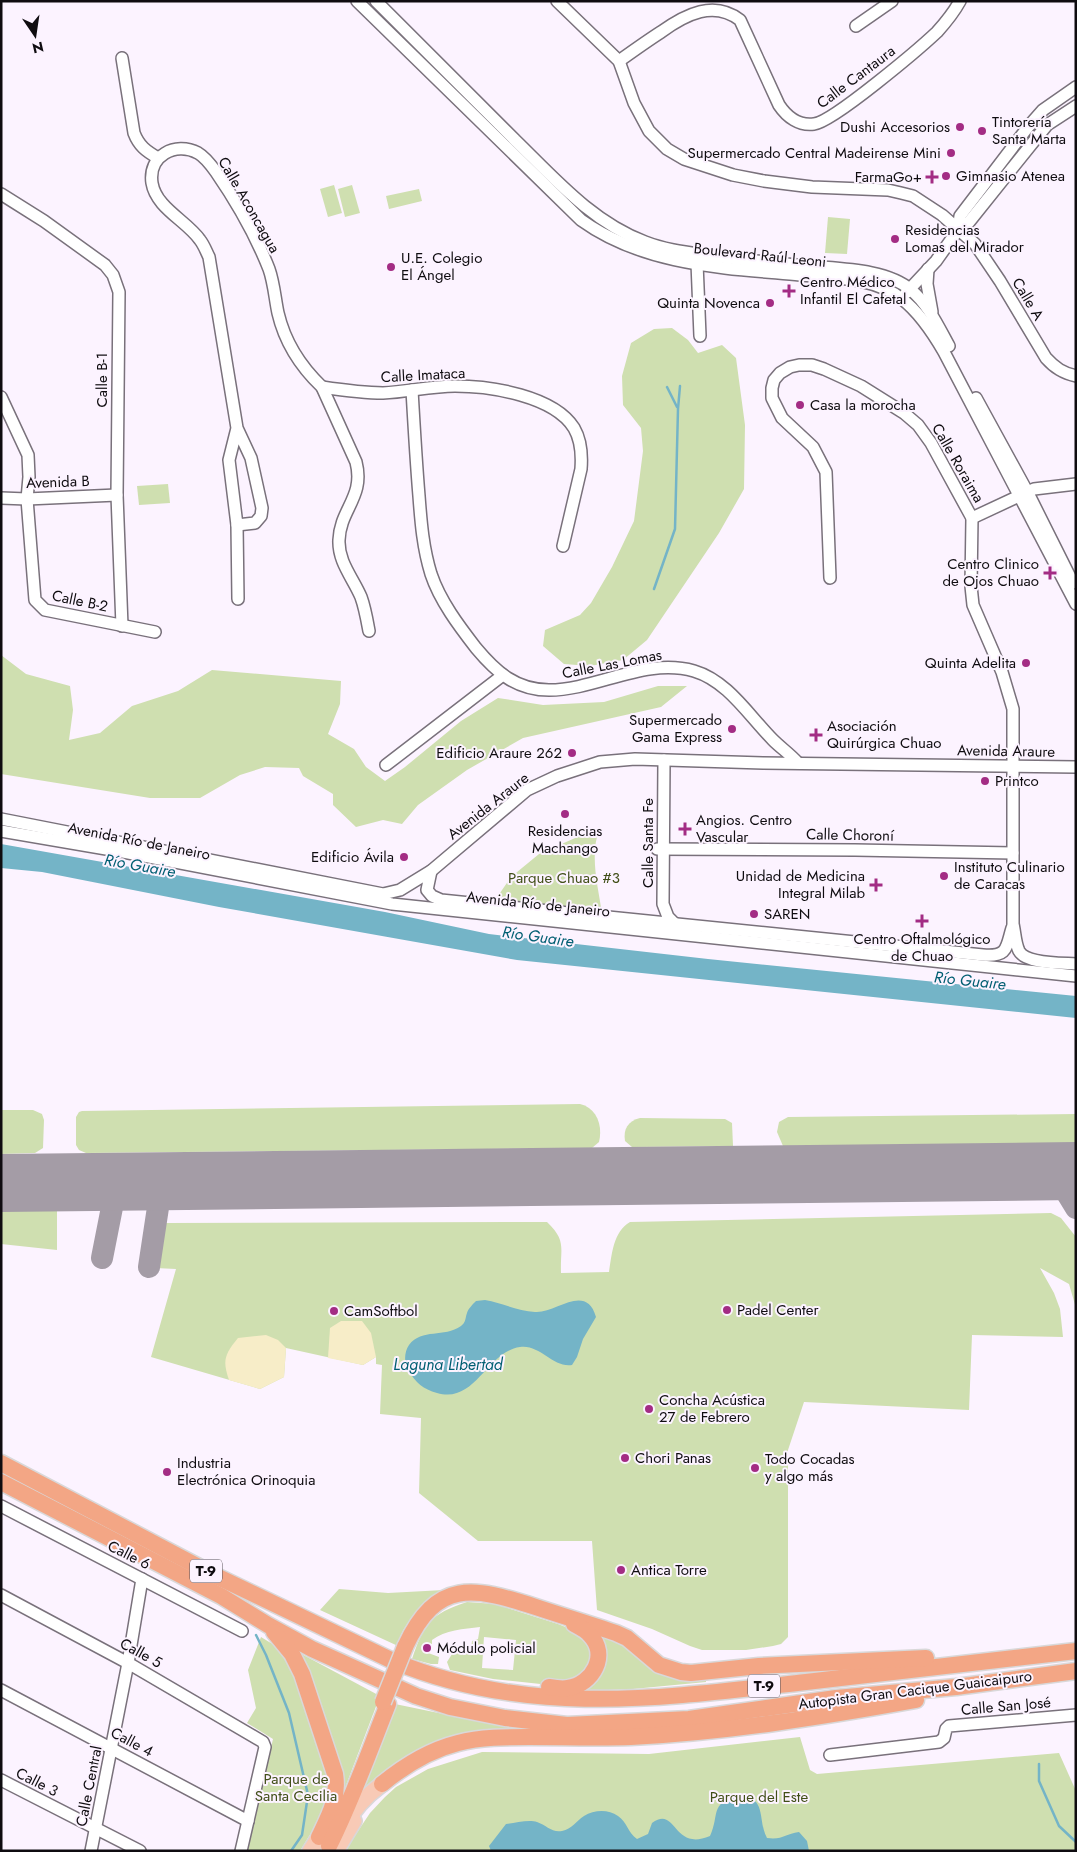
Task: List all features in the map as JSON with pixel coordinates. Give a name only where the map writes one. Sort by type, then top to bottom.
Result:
[{"type":"highway","name":"Autopista Gran Cacique Guaicaipuro","points":[[1,1463],[216,1576],[317,1626],[414,1670],[464,1684],[521,1695],[552,1698],[651,1698],[955,1666],[1076,1651]]},
{"type":"highway","name":"Autopista Gran Cacique Guaicaipuro","points":[[1,1482],[221,1596],[312,1649],[416,1696],[450,1707],[505,1718],[567,1725],[689,1719],[836,1698],[956,1687],[1076,1671]]},
{"type":"highway","points":[[324,1847],[330,1826],[344,1800],[386,1703],[418,1622],[433,1607],[447,1598],[472,1592],[488,1593],[508,1598],[616,1633],[627,1638],[659,1664],[681,1672],[699,1674],[729,1668],[933,1658],[955,1666]]},
{"type":"highway","points":[[407,1649],[418,1629],[431,1614],[447,1602],[474,1596],[497,1599],[572,1623],[590,1634],[598,1655],[598,1664],[590,1678],[576,1686],[562,1688],[494,1683],[464,1684]]},
{"type":"highway","points":[[268,1625],[288,1647],[302,1674],[335,1774],[337,1785],[335,1804],[324,1847]]},
{"type":"highway","points":[[382,1784],[429,1753],[472,1740],[517,1737],[630,1737],[770,1724],[922,1699],[956,1687]]},
{"type":"main road","points":[[324,1847],[336,1842],[356,1807],[382,1784]]},
{"type":"street","name":"Boulevard Raúl Leoni","points":[[357,1],[581,220],[598,232],[633,249],[675,260],[854,279],[873,284],[902,298],[925,322],[938,342],[1076,587]]},
{"type":"street","name":"Boulevard Raúl Leoni","points":[[376,1],[466,92],[588,210],[618,230],[666,249],[770,263],[853,270],[892,280],[910,288],[932,316],[1024,494],[1076,604]]},
{"type":"street","points":[[557,1],[619,61]]},
{"type":"street","points":[[856,26],[892,1]]},
{"type":"street","name":"Calle Cantaura","points":[[619,61],[696,9],[714,6],[724,7],[733,12],[740,20],[784,113],[789,118],[801,123],[814,124],[827,119],[856,99],[927,40],[953,14],[960,1]]},
{"type":"street","points":[[122,58],[134,133],[139,144],[147,152],[158,158],[152,174],[152,184],[156,194],[200,239],[209,257],[237,428],[251,458],[262,512],[259,520],[255,523],[237,525]]},
{"type":"street","name":"Calle A","points":[[619,61],[634,103],[649,131],[667,149],[684,159],[733,175],[764,182],[812,187],[888,190],[914,196],[942,216],[975,244],[1046,358],[1064,373],[1076,376]]},
{"type":"street","points":[[902,298],[951,242],[958,230],[960,216],[1028,127],[1043,110],[1076,88]]},
{"type":"street","points":[[958,230],[969,222],[1047,125],[1076,106]]},
{"type":"street","name":"Calle Aconcagua","points":[[158,158],[172,151],[187,150],[196,152],[212,166],[262,252],[270,271],[284,334],[291,350],[312,378],[322,387],[350,449],[359,474],[356,495],[341,525],[339,540],[342,562],[362,598],[369,631]]},
{"type":"street","name":"Calle B-1","points":[[1,194],[44,221],[105,265],[113,275],[119,292],[117,495],[122,626]]},
{"type":"street","points":[[697,263],[700,336]]},
{"type":"street","points":[[928,269],[926,284],[932,316]]},
{"type":"street","name":"Calle Roraima","points":[[830,578],[826,472],[813,447],[782,418],[772,398],[774,380],[780,373],[790,367],[812,365],[824,369],[861,386],[904,412],[918,425],[931,443],[972,518],[971,586],[973,605],[1002,672],[1012,702],[1014,717],[1013,924],[1017,947],[1025,957],[1032,960],[1076,964]]},
{"type":"street","name":"Calle Imataca","points":[[322,387],[354,392],[383,393],[455,386],[488,388],[516,394],[552,408],[564,416],[575,430],[582,456],[581,469],[562,546]]},
{"type":"street","name":"Calle Las Lomas","points":[[412,390],[423,543],[432,576],[448,608],[469,639],[491,666],[522,686],[548,690],[577,687],[653,669],[671,668],[695,672],[721,686],[798,763]]},
{"type":"street","name":"Calle B-2","points":[[1,397],[28,455],[27,499],[35,600],[45,610],[155,632]]},
{"type":"street","points":[[237,428],[230,460],[237,525],[238,599]]},
{"type":"street","points":[[972,518],[1034,489],[1076,484]]},
{"type":"street","name":"Avenida B","points":[[1,498],[27,499],[117,495]]},
{"type":"street","points":[[386,765],[503,675]]},
{"type":"street","points":[[763,763],[772,754],[774,741]]},
{"type":"street","name":"Avenida Araure","points":[[431,871],[527,790],[544,781],[600,762],[661,760],[1076,767]]},
{"type":"street","name":"Calle Santa Fe","points":[[650,920],[655,913],[660,849],[661,760]]},
{"type":"street","name":"Avenida Río de Janeiro","points":[[1,819],[383,894],[400,890],[431,871]]},
{"type":"street","name":"Avenida Río de Janeiro","points":[[1,831],[118,851],[392,904],[1076,976]]},
{"type":"street","name":"Calle Santa Fe","points":[[660,849],[663,904],[668,918],[674,923]]},
{"type":"street","name":"Calle Choroní","points":[[660,849],[1013,853]]},
{"type":"street","name":"Avenida Río de Janeiro","points":[[431,871],[428,890],[436,898],[994,956],[1000,955],[1005,951],[1013,924]]},
{"type":"street","points":[[543,921],[596,916]]},
{"type":"street","points":[[900,946],[942,961]]},
{"type":"street","name":"Calle 6","points":[[1,1506],[242,1631]]},
{"type":"street","name":"Calle Central","points":[[91,1851],[112,1748],[142,1579]]},
{"type":"street","name":"Calle 5","points":[[1,1596],[128,1662],[263,1742],[264,1747],[248,1821]]},
{"type":"street","name":"Calle 4","points":[[1,1690],[248,1821]]},
{"type":"street","name":"Calle San José","points":[[830,1756],[939,1742],[944,1738],[946,1729],[949,1726],[1076,1715]]},
{"type":"street","name":"Calle 3","points":[[1,1780],[140,1851]]},
{"type":"street","points":[[241,1851],[248,1821]]},
{"type":"green space","points":[[334,185],[342,213],[328,217],[320,189]]},
{"type":"green space","points":[[352,185],[360,213],[345,217],[338,189]]},
{"type":"green space","points":[[419,189],[422,201],[389,209],[386,196]]},
{"type":"green space","points":[[828,217],[850,219],[847,254],[825,253]]},
{"type":"green space","points":[[672,328],[688,340],[698,353],[722,345],[736,358],[745,425],[744,489],[719,533],[647,640],[623,660],[590,666],[564,664],[543,646],[545,630],[580,615],[591,603],[612,567],[634,521],[643,451],[641,428],[623,405],[622,376],[631,343],[654,329]]},
{"type":"green space","points":[[168,484],[170,503],[139,505],[137,486]]},
{"type":"green space","points":[[1,655],[26,674],[70,686],[73,710],[69,740],[100,733],[132,706],[178,691],[212,670],[341,681],[340,704],[328,734],[354,749],[366,767],[385,781],[461,721],[498,698],[543,705],[604,702],[658,686],[687,686],[661,707],[523,738],[467,770],[418,805],[402,824],[383,820],[356,827],[333,805],[333,794],[303,776],[299,768],[265,767],[240,775],[200,798],[150,798],[1,774]]},
{"type":"green space","name":"Parque Chuao #3","points":[[600,827],[595,848],[595,859],[602,914],[493,903],[511,877],[539,854]]},
{"type":"green space","points":[[580,1104],[591,1109],[599,1124],[599,1142],[592,1148],[86,1153],[79,1150],[76,1145],[76,1117],[82,1111]]},
{"type":"green space","points":[[1,1110],[33,1110],[42,1114],[44,1120],[43,1148],[35,1153],[1,1154]]},
{"type":"green space","points":[[1076,1114],[1076,1143],[783,1146],[777,1132],[779,1122],[788,1117]]},
{"type":"green space","points":[[640,1118],[725,1119],[732,1123],[733,1146],[632,1147],[625,1141],[626,1129],[629,1123]]},
{"type":"green space","points":[[1,1211],[57,1211],[57,1250],[1,1244]]},
{"type":"green space","points":[[1051,1213],[1061,1218],[1076,1237],[1076,1308],[1069,1284],[1040,1268],[1054,1293],[1060,1309],[1063,1337],[972,1335],[969,1410],[804,1402],[788,1450],[788,1637],[781,1644],[773,1646],[746,1650],[702,1650],[652,1629],[597,1610],[592,1541],[478,1541],[419,1493],[421,1418],[380,1414],[382,1365],[376,1364],[376,1357],[363,1365],[286,1348],[284,1377],[260,1389],[151,1357],[176,1269],[155,1268],[166,1223],[547,1222],[560,1240],[561,1273],[609,1272],[612,1251],[617,1237],[624,1226],[630,1222]]},
{"type":"green space","points":[[339,1589],[388,1593],[444,1590],[409,1621],[400,1637],[398,1646],[320,1610]]},
{"type":"green space","points":[[467,1602],[495,1604],[578,1632],[592,1650],[591,1667],[584,1678],[559,1686],[493,1679],[450,1670],[447,1662],[452,1654],[471,1650],[472,1641],[478,1639],[480,1627],[449,1632],[432,1640],[432,1644],[426,1643],[423,1651],[439,1657],[438,1664],[412,1659],[420,1637],[430,1622],[444,1611]],"holes":[[[484,1637],[516,1640],[513,1670],[482,1668]]]},
{"type":"green space","points":[[591,1630],[706,1679],[706,1682],[633,1689],[583,1691],[593,1683]]},
{"type":"green space","name":"Parque de Santa Cecilia","points":[[261,1637],[279,1648],[292,1664],[329,1776],[329,1787],[324,1806],[300,1851],[247,1851],[273,1739],[247,1723],[256,1708],[248,1670]]},
{"type":"green space","points":[[296,1651],[380,1696],[342,1796]]},
{"type":"green space","points":[[395,1704],[521,1730],[437,1747],[354,1806]]},
{"type":"green space","name":"Parque del Este","points":[[800,1737],[810,1770],[817,1774],[1059,1753],[1076,1791],[1076,1851],[346,1851],[370,1813],[396,1787],[428,1769],[482,1752],[649,1754]]},
{"type":"sand","points":[[341,1321],[362,1321],[371,1333],[376,1357],[363,1365],[328,1358],[330,1328]]},
{"type":"sand","points":[[266,1335],[278,1340],[286,1348],[284,1377],[260,1389],[229,1380],[225,1362],[230,1349],[238,1338]]},
{"type":"water","name":"Río Guaire","points":[[1,844],[385,912],[489,934],[708,959],[1076,996],[1076,1018],[517,960],[219,907],[42,872],[1,868]]},
{"type":"water","name":"Laguna Libertad","points":[[485,1300],[535,1312],[569,1302],[585,1302],[591,1307],[596,1317],[583,1339],[572,1365],[559,1363],[534,1349],[520,1347],[508,1351],[498,1358],[471,1385],[462,1391],[450,1394],[437,1393],[420,1385],[411,1375],[406,1364],[405,1354],[409,1345],[420,1337],[448,1332],[461,1326],[465,1322],[472,1305],[476,1301]]},
{"type":"water","points":[[738,1796],[754,1800],[758,1805],[767,1838],[780,1838],[799,1832],[807,1841],[809,1851],[491,1851],[489,1846],[506,1824],[534,1821],[552,1830],[562,1831],[569,1829],[588,1814],[601,1811],[610,1812],[618,1816],[637,1839],[648,1834],[652,1823],[660,1819],[671,1823],[688,1838],[698,1839],[710,1836],[719,1806],[723,1802]]},
{"type":"waterway","points":[[654,589],[675,529],[680,386]]},
{"type":"waterway","points":[[667,387],[677,407]]},
{"type":"waterway","points":[[256,1635],[289,1713],[308,1795],[302,1835],[291,1851]]},
{"type":"waterway","points":[[1039,1764],[1039,1781],[1059,1826],[1076,1842]]},
{"type":"taxiway","points":[[1054,1172],[1076,1208]]},
{"type":"taxiway","points":[[149,1267],[162,1181]]},
{"type":"taxiway","points":[[102,1258],[117,1182]]},
{"type":"runway","points":[[1,1183],[1076,1171]]},
{"type":"place","name":"Dushi Accesorios","points":[[960,127]]},
{"type":"place","name":"Tintorería Santa Marta","points":[[982,131]]},
{"type":"place","name":"Supermercado Central Madeirense Mini","points":[[951,153]]},
{"type":"place","name":"Gimnasio Atenea","points":[[946,176]]},
{"type":"place","name":"FarmaGo+","points":[[932,177]]},
{"type":"place","name":"Residencias Lomas del Mirador","points":[[895,239]]},
{"type":"place","name":"U.E. Colegio El Ángel","points":[[391,267]]},
{"type":"place","name":"Centro Médico Infantil El Cafetal","points":[[789,291]]},
{"type":"place","name":"Quinta Novenca","points":[[770,303]]},
{"type":"place","name":"Casa la morocha","points":[[800,405]]},
{"type":"place","name":"Centro Clinico de Ojos Chuao","points":[[1050,573]]},
{"type":"place","name":"Quinta Adelita","points":[[1026,663]]},
{"type":"place","name":"Supermercado Gama Express","points":[[732,729]]},
{"type":"place","name":"Asociación Quirúrgica Chuao","points":[[816,735]]},
{"type":"place","name":"Edificio Araure 262","points":[[572,753]]},
{"type":"place","name":"Printco","points":[[985,781]]},
{"type":"place","name":"Residencias Machango","points":[[565,814]]},
{"type":"place","name":"Angios. Centro Vascular","points":[[685,829]]},
{"type":"place","name":"Edificio Ávila","points":[[404,857]]},
{"type":"place","name":"Instituto Culinario de Caracas","points":[[944,876]]},
{"type":"place","name":"Unidad de Medicina Integral Milab","points":[[876,885]]},
{"type":"place","name":"SAREN","points":[[754,914]]},
{"type":"place","name":"Centro Oftalmológico de Chuao","points":[[922,921]]},
{"type":"place","name":"Padel Center","points":[[727,1310]]},
{"type":"place","name":"CamSoftbol","points":[[334,1311]]},
{"type":"place","name":"Concha Acústica 27 de Febrero","points":[[649,1409]]},
{"type":"place","name":"Chori Panas","points":[[625,1458]]},
{"type":"place","name":"Todo Cocadas y algo más","points":[[755,1468]]},
{"type":"place","name":"Industria Electrónica Orinoquia","points":[[167,1472]]},
{"type":"place","name":"Antica Torre","points":[[621,1570]]},
{"type":"place","name":"Módulo policial","points":[[427,1648]]}]
